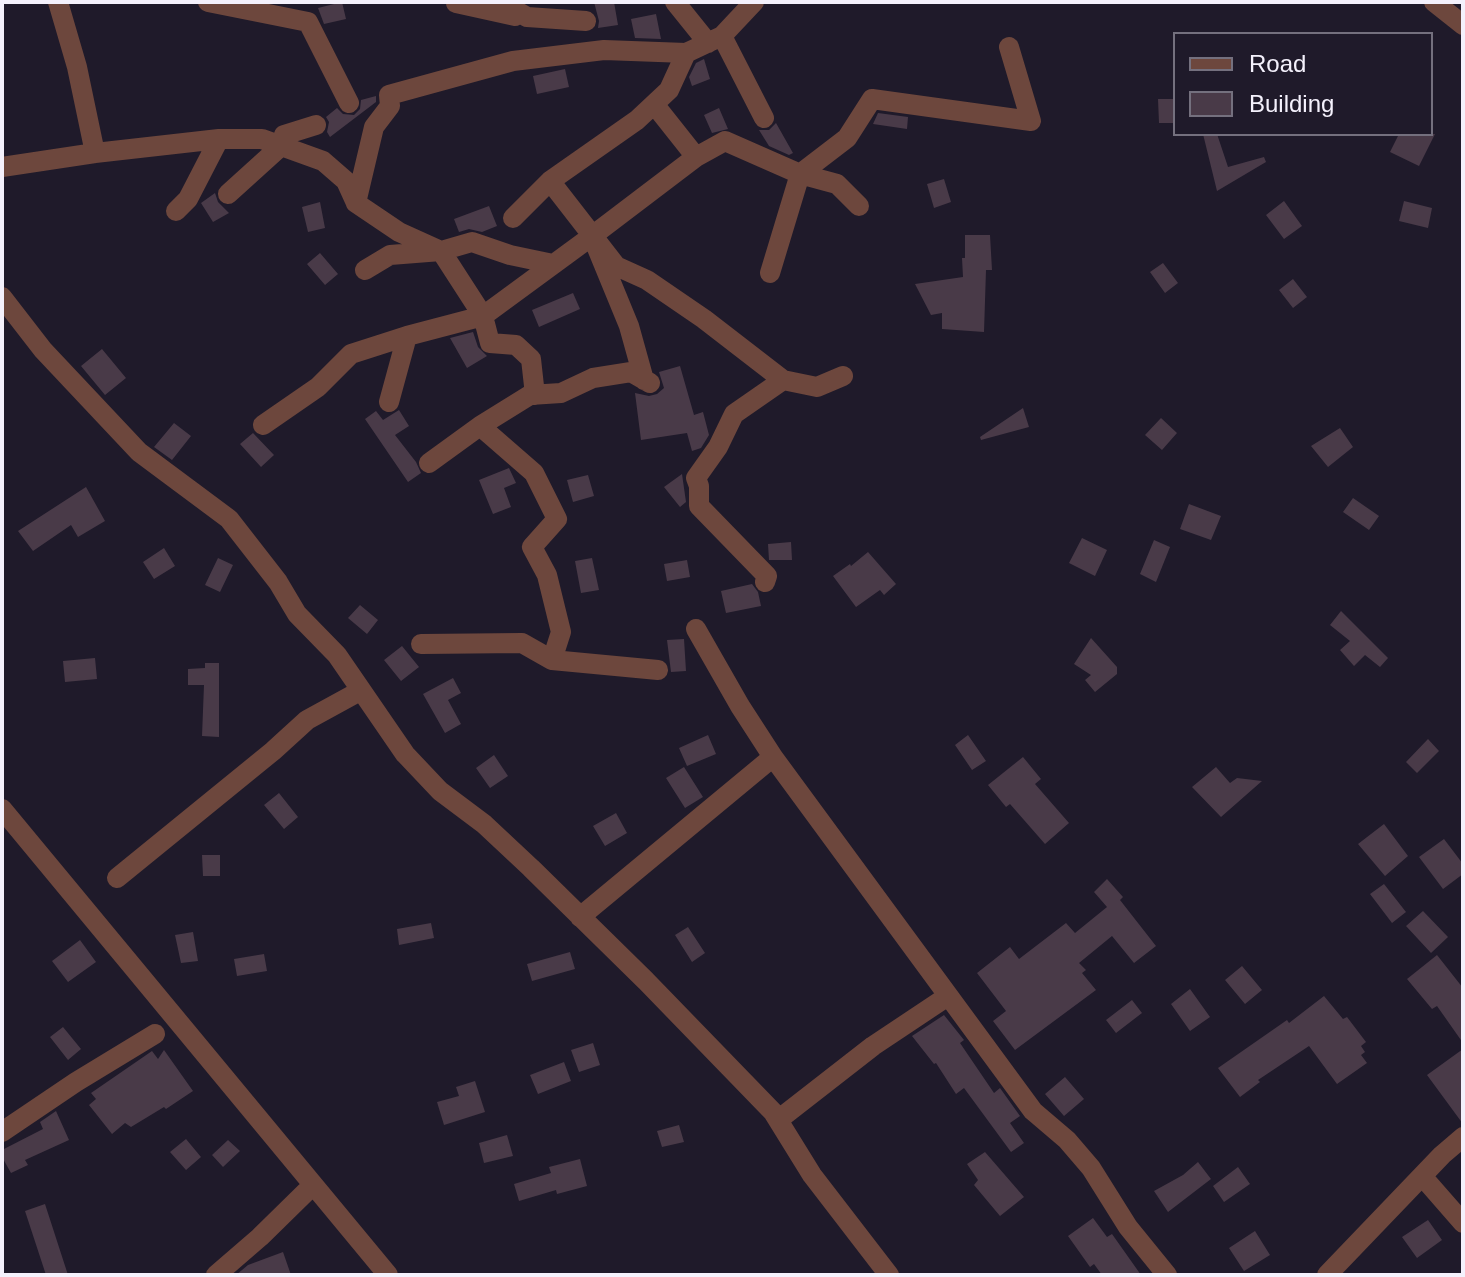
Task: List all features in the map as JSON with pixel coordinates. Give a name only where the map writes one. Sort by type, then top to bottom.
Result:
[{"type":"street","points":[[58,2],[77,67],[95,153]]},
{"type":"street","points":[[208,2],[308,22],[349,103]]},
{"type":"street","points":[[501,2],[527,17]]},
{"type":"street","points":[[675,2],[715,39],[764,118]]},
{"type":"street","points":[[356,203],[374,127],[390,106],[389,95],[513,61],[604,50],[686,53],[715,39],[754,2]]},
{"type":"street","points":[[1434,2],[1463,25]]},
{"type":"street","points":[[456,3],[500,14],[586,21]]},
{"type":"street","points":[[770,273],[800,174],[847,138],[872,99],[1031,121],[1009,47]]},
{"type":"street","points":[[513,218],[550,181],[626,128],[669,90],[686,53]]},
{"type":"street","points":[[654,104],[696,157]]},
{"type":"street","points":[[228,194],[281,146],[284,135],[316,125]]},
{"type":"street","points":[[176,211],[188,199],[219,139]]},
{"type":"street","points":[[2,167],[219,139],[262,139],[323,161],[346,181],[356,203],[399,232],[441,251],[483,316],[490,343],[516,345],[531,359],[535,395]]},
{"type":"street","points":[[263,425],[318,387],[351,354],[483,316],[696,157],[725,141],[800,174],[837,184],[859,206]]},
{"type":"street","points":[[550,181],[616,266],[647,280],[693,311],[783,380],[817,387],[843,376]]},
{"type":"street","points":[[429,463],[530,395],[561,393],[593,378],[631,372],[647,381],[629,326],[592,236]]},
{"type":"street","points":[[365,270],[390,255],[441,251],[472,242],[510,255],[553,264]]},
{"type":"street","points":[[2,297],[43,350],[139,452],[229,519],[278,582],[297,614],[337,655],[405,754],[440,791],[484,824],[646,981],[778,1120],[812,1175],[889,1275]]},
{"type":"street","points":[[389,402],[407,336]]},
{"type":"street","points":[[765,582],[767,576],[699,506],[696,478],[718,447],[734,414],[783,380]]},
{"type":"street","points":[[480,426],[534,473],[557,519],[532,547],[547,575],[561,632],[552,660]]},
{"type":"street","points":[[696,629],[773,757],[1033,1111],[1067,1140],[1091,1168],[1128,1227],[1167,1275]]},
{"type":"street","points":[[421,644],[522,643],[552,660],[658,670]]},
{"type":"street","points":[[117,878],[307,720],[360,691]]},
{"type":"street","points":[[580,917],[773,757]]},
{"type":"street","points":[[2,809],[388,1275]]},
{"type":"street","points":[[778,1120],[873,1046],[948,996]]},
{"type":"street","points":[[2,1132],[155,1034]]},
{"type":"street","points":[[1327,1275],[1463,1137]]},
{"type":"street","points":[[1422,1176],[1463,1223]]},
{"type":"street","points":[[216,1275],[313,1185]]},
{"type":"building","points":[[342,2],[346,19],[324,24],[318,8]]},
{"type":"building","points":[[594,2],[614,2],[618,25],[598,28]]},
{"type":"building","points":[[656,14],[661,39],[635,38],[631,19]]},
{"type":"building","points":[[704,59],[710,79],[692,86],[689,77],[696,63]]},
{"type":"building","points":[[565,69],[569,87],[537,94],[533,76]]},
{"type":"building","points":[[376,96],[376,102],[330,137],[326,117],[337,108],[343,114],[354,115],[360,109],[361,100]]},
{"type":"building","points":[[1158,99],[1173,99],[1173,123],[1159,123]]},
{"type":"building","points":[[719,108],[728,129],[712,133],[704,115]]},
{"type":"building","points":[[878,113],[908,117],[907,129],[873,124]]},
{"type":"building","points":[[776,123],[793,153],[789,155],[769,146],[759,130],[769,130]]},
{"type":"building","points":[[1435,134],[1419,166],[1390,152],[1398,136]]},
{"type":"building","points":[[1203,136],[1218,136],[1228,167],[1264,157],[1266,162],[1217,191]]},
{"type":"building","points":[[944,179],[951,202],[934,208],[927,184]]},
{"type":"building","points":[[215,193],[218,202],[229,213],[213,222],[201,203]]},
{"type":"building","points":[[1284,201],[1302,226],[1284,239],[1266,215]]},
{"type":"building","points":[[1404,201],[1432,208],[1428,228],[1399,221]]},
{"type":"building","points":[[320,202],[325,228],[308,232],[302,207]]},
{"type":"building","points":[[489,206],[497,226],[482,232],[469,229],[459,232],[454,219]]},
{"type":"building","points":[[965,235],[990,235],[992,270],[986,270],[984,332],[942,329],[942,313],[931,315],[915,284],[963,277]]},
{"type":"building","points":[[320,253],[338,274],[325,285],[307,264]]},
{"type":"building","points":[[1163,263],[1178,283],[1165,293],[1150,272]]},
{"type":"building","points":[[1293,279],[1307,297],[1293,308],[1279,290]]},
{"type":"building","points":[[573,293],[580,309],[539,327],[532,310]]},
{"type":"building","points":[[473,332],[478,347],[487,356],[467,368],[450,338]]},
{"type":"building","points":[[102,349],[126,378],[105,395],[81,366]]},
{"type":"building","points":[[680,366],[694,415],[703,412],[709,435],[701,448],[692,451],[687,433],[641,440],[635,393],[657,394],[664,388],[659,372]]},
{"type":"building","points":[[1023,408],[1029,427],[981,440],[980,437]]},
{"type":"building","points":[[399,410],[409,426],[395,435],[421,473],[408,482],[365,419],[376,411],[383,420]]},
{"type":"building","points":[[1161,418],[1177,433],[1162,450],[1145,435]]},
{"type":"building","points":[[174,423],[191,436],[172,460],[154,447]]},
{"type":"building","points":[[1340,428],[1353,447],[1328,467],[1311,446]]},
{"type":"building","points":[[253,433],[274,455],[261,467],[240,444]]},
{"type":"building","points":[[509,468],[516,483],[504,488],[511,507],[493,514],[479,480]]},
{"type":"building","points":[[682,474],[686,502],[680,507],[664,487]]},
{"type":"building","points":[[588,475],[594,496],[573,502],[567,480]]},
{"type":"building","points":[[86,487],[105,521],[78,537],[71,525],[33,551],[18,531]]},
{"type":"building","points":[[1353,498],[1379,516],[1369,530],[1343,512]]},
{"type":"building","points":[[1189,504],[1221,516],[1211,540],[1180,529]]},
{"type":"building","points":[[1082,538],[1107,550],[1095,576],[1069,563]]},
{"type":"building","points":[[1154,540],[1170,547],[1156,582],[1140,574]]},
{"type":"building","points":[[791,542],[792,560],[769,560],[768,544]]},
{"type":"building","points":[[164,548],[175,566],[154,579],[143,562]]},
{"type":"building","points":[[868,552],[896,584],[884,595],[880,590],[856,607],[833,576]]},
{"type":"building","points":[[218,558],[233,565],[220,592],[205,585]]},
{"type":"building","points":[[592,558],[599,590],[581,593],[575,561]]},
{"type":"building","points":[[687,560],[690,577],[667,581],[664,564]]},
{"type":"building","points":[[752,584],[758,592],[761,606],[726,613],[721,591]]},
{"type":"building","points":[[360,605],[378,620],[367,634],[348,618]]},
{"type":"building","points":[[1341,611],[1388,658],[1380,667],[1365,655],[1354,666],[1340,650],[1350,641],[1330,625]]},
{"type":"building","points":[[1091,638],[1117,667],[1117,674],[1095,692],[1085,680],[1091,675],[1074,664]]},
{"type":"building","points":[[684,639],[686,671],[671,672],[667,640]]},
{"type":"building","points":[[402,646],[419,667],[401,681],[384,660]]},
{"type":"building","points":[[95,658],[97,679],[65,682],[63,661]]},
{"type":"building","points":[[205,663],[219,663],[219,737],[202,736],[204,685],[188,685],[188,669],[205,668]]},
{"type":"building","points":[[453,678],[461,693],[448,700],[461,724],[445,733],[423,694]]},
{"type":"building","points":[[708,735],[716,754],[687,766],[679,748]]},
{"type":"building","points":[[968,735],[986,761],[972,770],[955,745]]},
{"type":"building","points":[[1428,739],[1439,751],[1417,773],[1406,762]]},
{"type":"building","points":[[494,755],[508,776],[490,788],[476,768]]},
{"type":"building","points":[[1023,757],[1041,779],[1035,784],[1069,823],[1045,844],[1010,804],[1006,807],[988,785]]},
{"type":"building","points":[[684,767],[703,797],[685,808],[666,778]]},
{"type":"building","points":[[1216,767],[1230,783],[1237,778],[1262,781],[1221,817],[1192,787]]},
{"type":"building","points":[[279,793],[298,817],[284,829],[264,805]]},
{"type":"building","points":[[616,813],[627,833],[605,846],[593,826]]},
{"type":"building","points":[[1384,824],[1408,856],[1385,876],[1358,844]]},
{"type":"building","points":[[1444,839],[1463,864],[1463,874],[1443,889],[1419,857]]},
{"type":"building","points":[[202,855],[220,855],[220,876],[203,876]]},
{"type":"building","points":[[1107,879],[1156,946],[1134,963],[1112,936],[1079,963],[1086,970],[1082,973],[1096,990],[1015,1050],[993,1021],[1006,1011],[977,973],[1010,947],[1019,959],[1066,923],[1075,933],[1107,907],[1094,892]]},
{"type":"building","points":[[1384,884],[1406,912],[1392,923],[1370,894]]},
{"type":"building","points":[[1423,911],[1448,937],[1431,953],[1406,926]]},
{"type":"building","points":[[431,923],[434,938],[399,945],[397,929]]},
{"type":"building","points":[[688,927],[705,953],[692,962],[675,935]]},
{"type":"building","points":[[193,932],[198,961],[181,963],[175,935]]},
{"type":"building","points":[[80,940],[96,962],[68,982],[52,961]]},
{"type":"building","points":[[570,952],[575,969],[532,981],[527,964]]},
{"type":"building","points":[[264,954],[267,971],[237,976],[234,959]]},
{"type":"building","points":[[1437,955],[1463,988],[1463,1043],[1437,1006],[1432,1009],[1407,979]]},
{"type":"building","points":[[1242,966],[1262,990],[1245,1004],[1225,980]]},
{"type":"building","points":[[1190,989],[1210,1017],[1190,1031],[1171,1004]]},
{"type":"building","points":[[1324,996],[1343,1019],[1347,1017],[1366,1042],[1361,1046],[1365,1052],[1361,1055],[1367,1063],[1337,1084],[1309,1046],[1258,1080],[1260,1082],[1240,1097],[1218,1068],[1287,1020],[1289,1023]]},
{"type":"building","points":[[1132,1000],[1142,1013],[1116,1033],[1106,1020]]},
{"type":"building","points":[[944,1015],[964,1040],[960,1043],[994,1093],[1000,1088],[1020,1116],[1010,1123],[1024,1143],[1011,1152],[964,1088],[956,1094],[936,1063],[912,1036]]},
{"type":"building","points":[[63,1027],[81,1049],[68,1060],[50,1037]]},
{"type":"building","points":[[593,1043],[600,1065],[579,1072],[571,1050]]},
{"type":"building","points":[[1463,1049],[1463,1124],[1427,1075]]},
{"type":"building","points":[[164,1050],[193,1091],[131,1127],[125,1123],[112,1134],[89,1105],[96,1099],[91,1093],[152,1051],[158,1059]]},
{"type":"building","points":[[564,1062],[571,1081],[538,1094],[530,1075]]},
{"type":"building","points":[[1065,1077],[1084,1099],[1064,1116],[1045,1094]]},
{"type":"building","points":[[475,1081],[485,1112],[444,1125],[437,1102],[459,1096],[456,1087]]},
{"type":"building","points":[[56,1111],[69,1140],[25,1160],[28,1165],[11,1173],[2,1157],[2,1150],[43,1129],[40,1122]]},
{"type":"building","points":[[679,1125],[684,1142],[662,1147],[657,1131]]},
{"type":"building","points":[[507,1135],[513,1156],[484,1163],[479,1143]]},
{"type":"building","points":[[186,1139],[201,1157],[186,1170],[170,1152]]},
{"type":"building","points":[[228,1140],[240,1151],[223,1167],[212,1155]]},
{"type":"building","points":[[985,1152],[1024,1197],[1000,1216],[974,1185],[978,1180],[967,1164]]},
{"type":"building","points":[[580,1159],[587,1186],[557,1194],[556,1190],[519,1201],[514,1184],[551,1173],[549,1167]]},
{"type":"building","points":[[1198,1162],[1211,1179],[1168,1212],[1154,1191],[1183,1175]]},
{"type":"building","points":[[1238,1167],[1250,1184],[1224,1202],[1213,1186]]},
{"type":"building","points":[[45,1204],[68,1275],[46,1275],[25,1211]]},
{"type":"building","points":[[1093,1218],[1107,1237],[1112,1234],[1141,1275],[1102,1275],[1094,1264],[1090,1267],[1068,1236]]},
{"type":"building","points":[[1428,1220],[1442,1240],[1417,1258],[1402,1237]]},
{"type":"building","points":[[1255,1231],[1270,1255],[1244,1271],[1229,1248]]},
{"type":"building","points":[[283,1252],[291,1275],[236,1275],[248,1265]]}]
